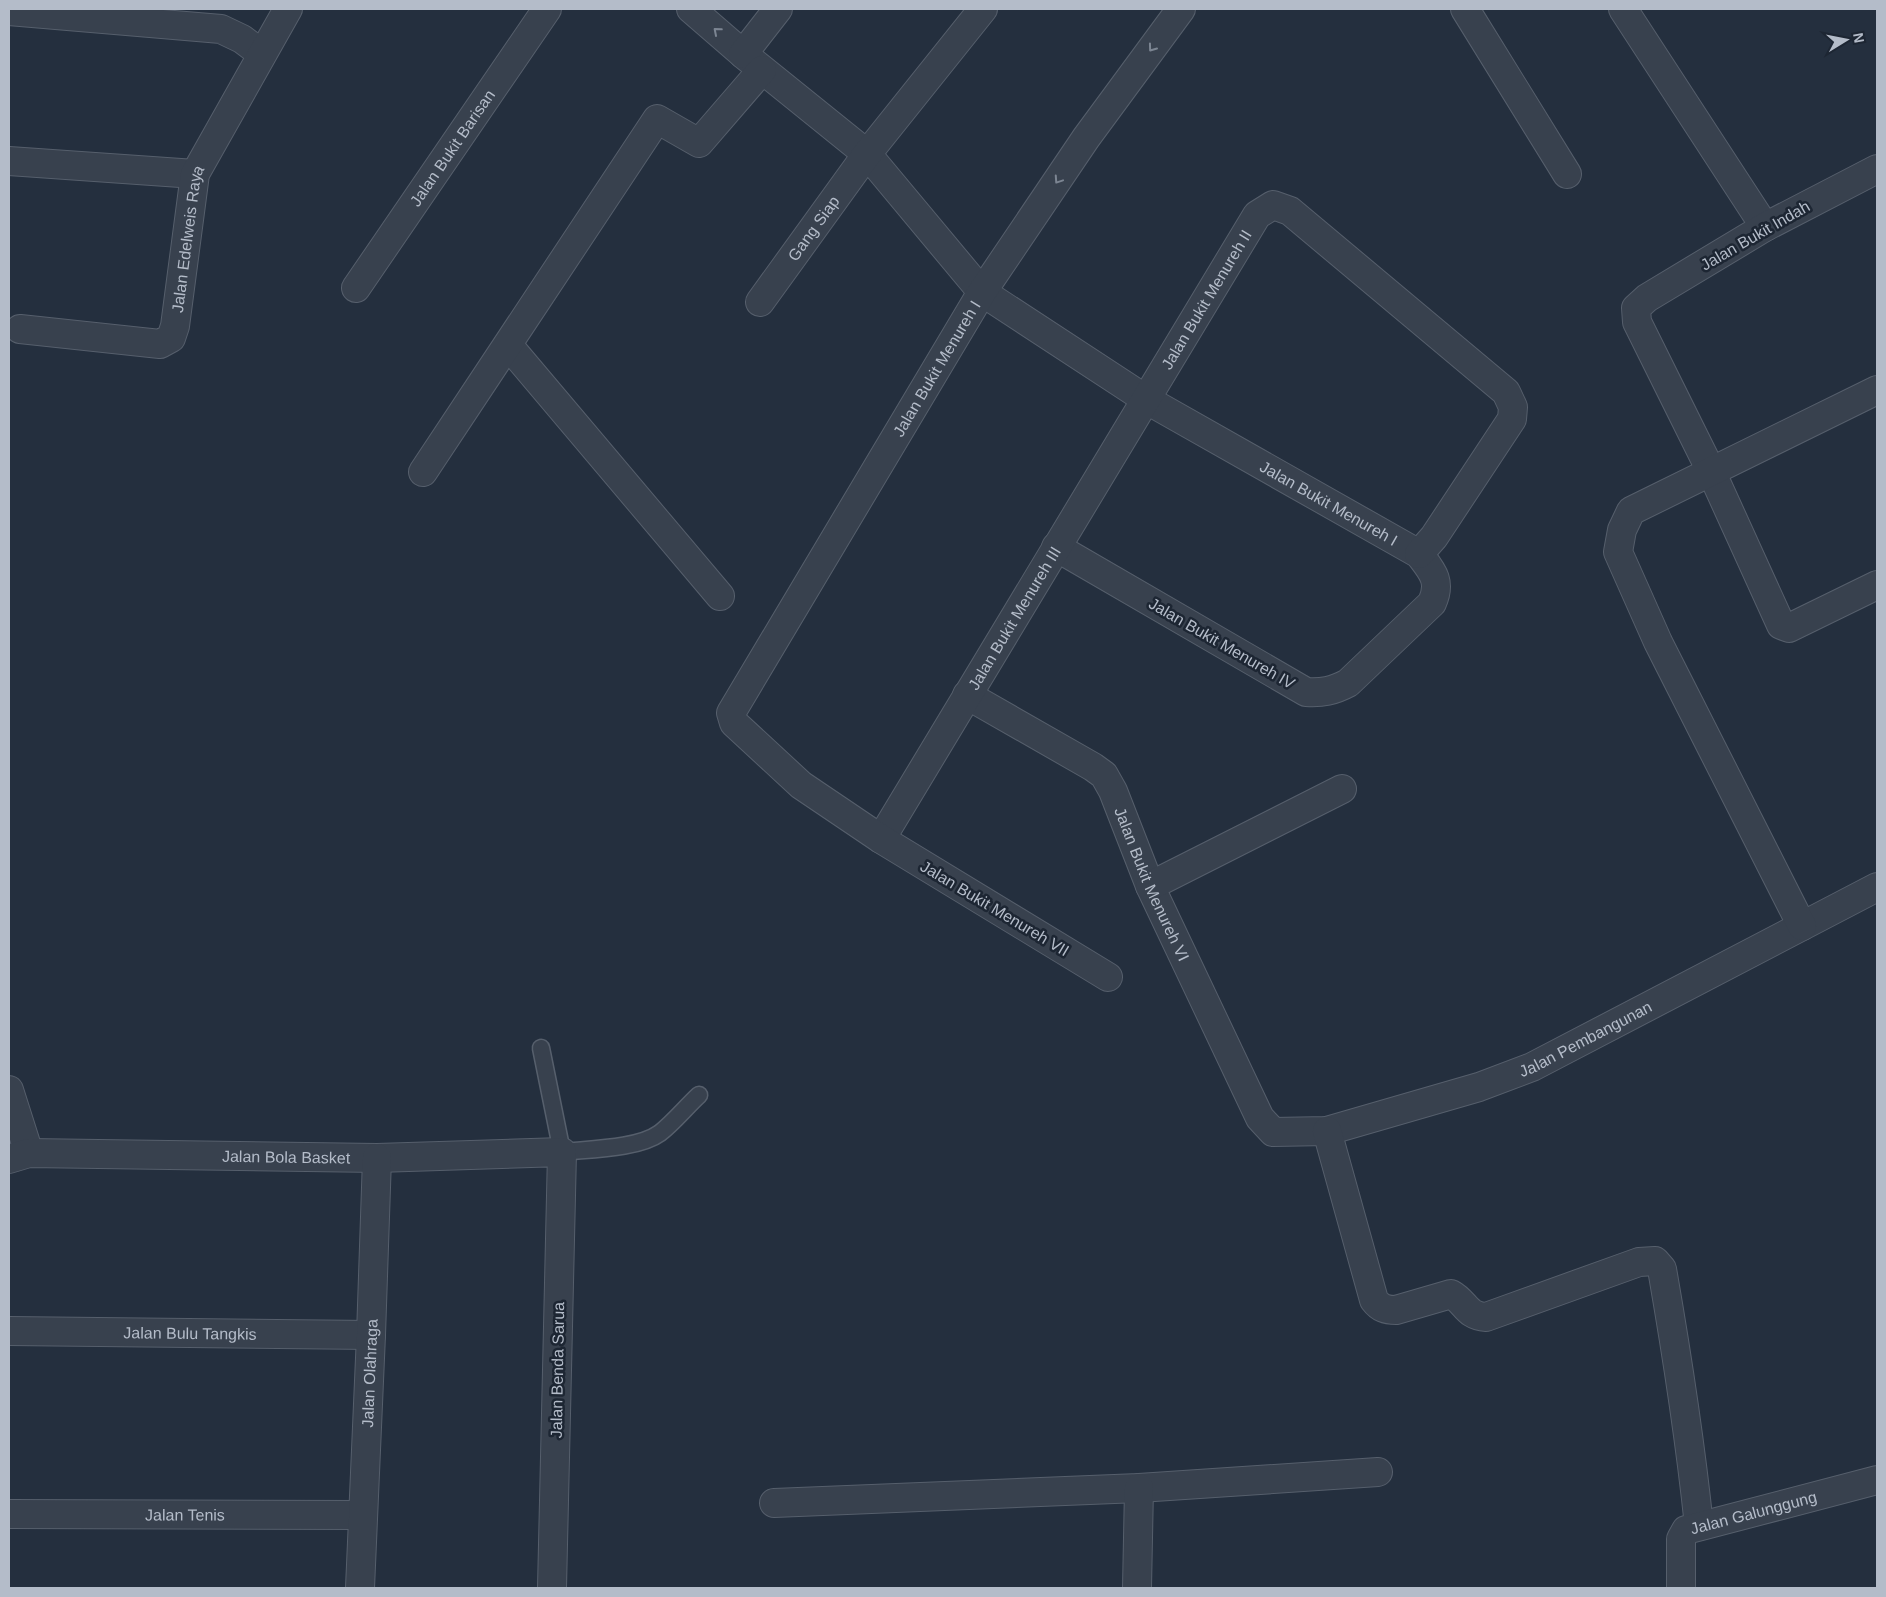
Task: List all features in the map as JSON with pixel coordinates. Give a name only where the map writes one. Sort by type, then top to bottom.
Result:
[{"type":"street","name":"Jalan Edelweis Raya","points":[[20,329],[160,344],[171,338],[175,326],[195,174],[288,9]]},
{"type":"street","name":"Jalan Bukit Barisan","points":[[356,288],[548,9]]},
{"type":"street","points":[[691,9],[752,62],[867,154],[982,292],[1086,138],[1181,9]]},
{"type":"street","points":[[423,472],[657,119],[699,143],[752,62],[778,9]]},
{"type":"street","name":"Gang Siap","points":[[760,302],[867,154],[983,9]]},
{"type":"street","points":[[1465,9],[1567,174]]},
{"type":"street","points":[[1623,9],[1765,227]]},
{"type":"street","points":[[9,10],[220,29],[242,39],[262,54]]},
{"type":"street","points":[[9,161],[195,174]]},
{"type":"street","name":"Jalan Bukit Indah","points":[[1712,471],[1637,322],[1636,308],[1647,298],[1765,227],[1877,169]]},
{"type":"street","name":"Jalan Bukit Menureh II","points":[[1147,400],[1257,215],[1273,205],[1290,211],[1506,392],[1513,407],[1512,419],[1434,537],[1419,554]]},
{"type":"street","name":"Jalan Bukit Menureh I","points":[[882,839],[801,785],[734,723],[731,713],[982,292],[1147,400],[1419,554]]},
{"type":"street","points":[[508,345],[720,596]]},
{"type":"street","points":[[1802,926],[1658,642],[1618,552],[1622,530],[1631,511],[1877,390]]},
{"type":"street","name":"Jalan Bukit Menureh III","points":[[882,839],[1056,547],[1147,400]]},
{"type":"street","points":[[1712,471],[1781,625],[1789,628],[1877,585]]},
{"type":"street","name":"Jalan Bukit Menureh IV","points":[[1056,547],[1306,692],[1320,693],[1334,691],[1348,683],[1432,603],[1436,595],[1437,583],[1433,573],[1419,554]]},
{"type":"street","name":"Jalan Bukit Menureh VI","points":[[967,695],[1104,775],[1113,791],[1150,886],[1260,1118],[1273,1132]]},
{"type":"street","points":[[1150,886],[1342,789]]},
{"type":"street","name":"Jalan Bukit Menureh VII","points":[[882,839],[1108,977]]},
{"type":"street","name":"Jalan Pembangunan","points":[[1273,1132],[1327,1131],[1479,1087],[1532,1067],[1877,887]]},
{"type":"street","points":[[9,1090],[19,1156]]},
{"type":"street","points":[[1327,1131],[1374,1300],[1379,1306],[1387,1310],[1396,1310],[1451,1294],[1473,1315],[1486,1317],[1639,1262],[1655,1261],[1662,1269],[1673,1333],[1688,1427],[1699,1526]]},
{"type":"street","name":"Jalan Bola Basket","points":[[19,1156],[377,1158],[562,1152]]},
{"type":"street","name":"Jalan Benda Sarua","points":[[552,1588],[562,1152]]},
{"type":"street","name":"Jalan Olahraga","points":[[360,1588],[372,1335],[377,1158]]},
{"type":"street","name":"Jalan Bulu Tangkis","points":[[9,1331],[372,1335]]},
{"type":"street","points":[[774,1504],[1139,1488],[1378,1472]]},
{"type":"street","name":"Jalan Galunggung","points":[[1681,1588],[1681,1539],[1686,1530],[1871,1484]]},
{"type":"street","points":[[1137,1588],[1139,1488]]},
{"type":"street","name":"Jalan Tenis","points":[[9,1514],[362,1515]]},
{"type":"lane","points":[[541,1048],[562,1152],[637,1144],[660,1133],[699,1095]]}]
